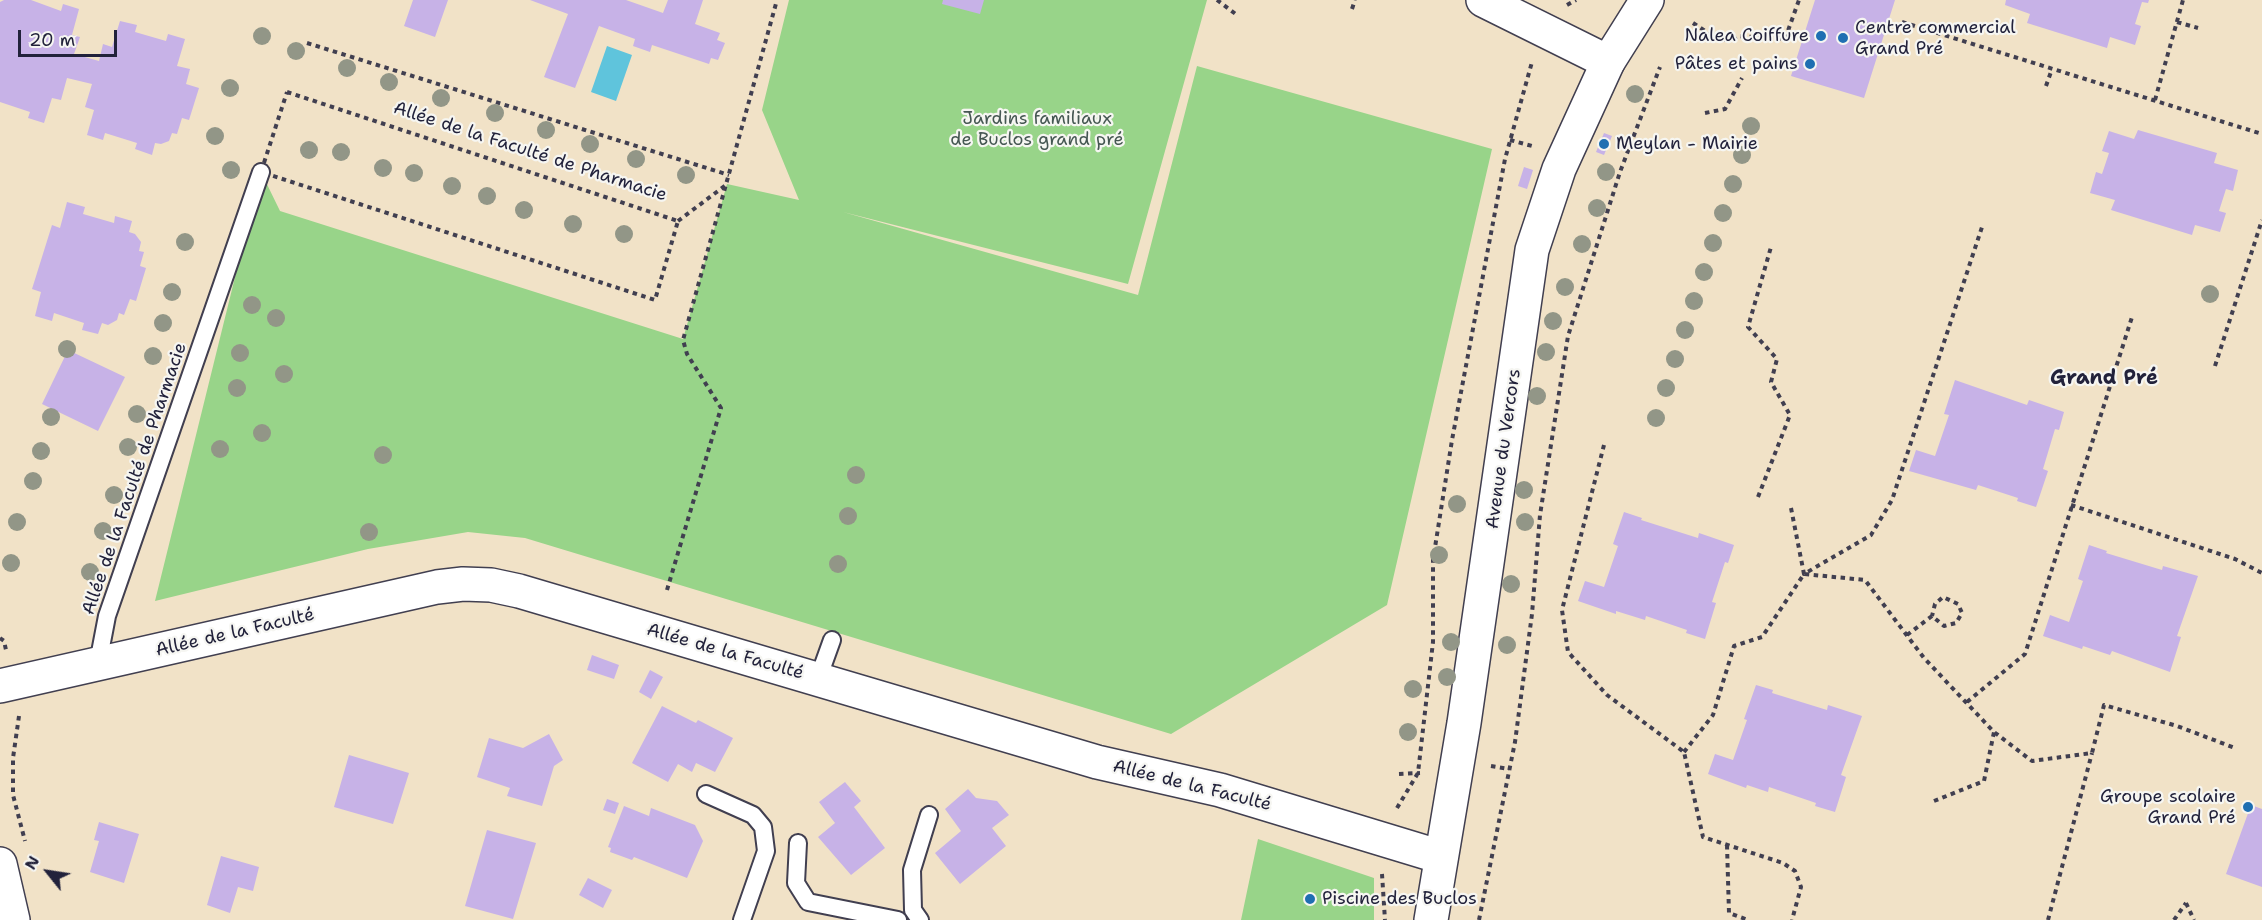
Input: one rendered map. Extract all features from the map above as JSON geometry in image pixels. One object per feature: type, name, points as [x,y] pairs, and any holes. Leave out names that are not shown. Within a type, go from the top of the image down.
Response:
[{"type":"street","points":[[1483,0],[1608,62]]},
{"type":"street","name":"Avenue du Vercors","points":[[1431,920],[1464,723],[1532,250],[1559,169],[1608,62],[1647,0]]},
{"type":"street","name":"Allée de la Faculté","points":[[7,684],[437,587],[463,584],[491,585],[519,591],[1097,762],[1220,790],[1441,857]]},
{"type":"street","points":[[13,920],[14,856]]},
{"type":"lane","name":"Allée de la Faculté de Pharmacie","points":[[98,663],[107,616],[261,172]]},
{"type":"lane","points":[[818,679],[832,640]]},
{"type":"lane","points":[[706,794],[753,815],[763,827],[766,851],[742,920]]},
{"type":"lane","points":[[920,920],[913,910],[912,870],[929,815]]},
{"type":"lane","points":[[798,843],[796,883],[808,902],[898,920]]},
{"type":"path","points":[[666,590],[721,408],[687,354],[683,340],[777,0]]},
{"type":"path","points":[[1218,0],[1237,15]]},
{"type":"path","points":[[1352,9],[1355,0]]},
{"type":"path","points":[[1396,809],[1418,773],[1433,642],[1432,560],[1454,429],[1510,140],[1529,69],[1546,31],[1558,10],[1576,0]]},
{"type":"path","points":[[1693,23],[1716,38],[1731,41],[1737,36],[1785,39],[1799,0]]},
{"type":"path","points":[[2155,100],[2183,0]]},
{"type":"path","points":[[1902,22],[2262,134]]},
{"type":"path","points":[[2177,22],[2198,28]]},
{"type":"path","points":[[307,43],[729,175]]},
{"type":"path","points":[[1480,920],[1515,742],[1532,614],[1540,515],[1568,336],[1620,172],[1659,67]]},
{"type":"path","points":[[2046,86],[2052,69]]},
{"type":"path","points":[[1705,113],[1725,110],[1742,78]]},
{"type":"path","name":"Allée de la Faculté de Pharmacie","points":[[287,92],[678,221],[655,300],[261,172],[287,92]]},
{"type":"path","points":[[1510,140],[1539,148]]},
{"type":"path","points":[[678,221],[726,184]]},
{"type":"path","points":[[2215,366],[2262,220]]},
{"type":"path","points":[[1684,752],[1713,714],[1734,646],[1762,637],[1804,574],[1871,535],[1892,500],[1982,226]]},
{"type":"path","points":[[1758,498],[1790,415],[1771,382],[1778,359],[1748,327],[1771,247]]},
{"type":"path","points":[[1967,702],[2025,654],[2132,317]]},
{"type":"path","points":[[1604,445],[1562,610],[1568,652],[1607,695],[1684,752],[1703,837],[1783,863],[1795,871],[1801,887],[1792,920]]},
{"type":"path","points":[[2071,505],[2235,559],[2262,573]]},
{"type":"path","points":[[1791,508],[1804,574]]},
{"type":"path","points":[[1804,574],[1865,580],[1924,658],[1994,732],[2032,761],[2092,753]]},
{"type":"path","points":[[1907,635],[1932,616],[1935,604],[1943,597],[1958,604],[1962,613],[1956,623],[1944,626],[1932,616]]},
{"type":"path","points":[[2,639],[7,684],[19,712],[13,759],[14,856]]},
{"type":"path","points":[[2048,920],[2104,705],[2177,726],[2235,748]]},
{"type":"path","points":[[1934,801],[1984,781],[1994,732]]},
{"type":"path","points":[[1727,845],[1729,913],[1749,920]]},
{"type":"path","points":[[2174,920],[2186,903],[2194,920]]},
{"type":"green space","name":"Jardins familiaux de Buclos grand pré","points":[[789,0],[1207,0],[1128,284],[843,212],[1138,295],[1197,66],[1492,149],[1387,605],[1171,734],[525,538],[468,532],[368,549],[155,601],[261,172],[280,211],[683,339],[727,184],[799,200],[762,110]]},
{"type":"green space","name":"Piscine des Buclos","points":[[1258,839],[1374,878],[1374,920],[1241,920]]},
{"type":"water","points":[[607,46],[632,55],[616,101],[591,92]]},
{"type":"building","points":[[31,0],[61,11],[63,4],[79,9],[72,35],[80,37],[74,54],[99,61],[103,44],[112,47],[120,21],[137,25],[135,32],[166,41],[168,34],[185,39],[177,66],[190,69],[186,84],[199,88],[189,120],[182,118],[177,134],[172,133],[169,141],[161,144],[155,143],[152,155],[135,149],[137,143],[105,133],[103,140],[87,135],[94,110],[85,107],[92,84],[67,78],[61,100],[52,98],[44,123],[28,118],[30,112],[0,102],[0,2]]},
{"type":"building","points":[[413,0],[448,0],[435,37],[404,26]]},
{"type":"building","points":[[530,0],[626,0],[663,13],[668,0],[703,0],[695,24],[720,33],[717,40],[725,43],[718,60],[711,58],[709,64],[652,45],[650,52],[633,46],[635,39],[599,26],[575,88],[544,77],[568,14]]},
{"type":"building","points":[[943,0],[984,0],[980,14],[942,4]]},
{"type":"building","name":"Centre commercial Grand Pré","points":[[1815,0],[1895,0],[1864,98],[1791,76]]},
{"type":"building","points":[[2006,0],[2149,0],[2148,3],[2142,2],[2135,24],[2141,26],[2135,45],[2110,37],[2107,48],[2027,23],[2030,14],[2005,5]]},
{"type":"building","points":[[2138,130],[2217,153],[2214,163],[2238,170],[2233,191],[2226,189],[2219,211],[2226,213],[2220,232],[2195,225],[2192,235],[2111,210],[2115,200],[2090,193],[2096,172],[2102,174],[2109,153],[2102,151],[2109,131],[2134,139]]},
{"type":"building","name":"Meylan - Mairie","points":[[1604,133],[1612,136],[1604,155],[1596,152]]},
{"type":"building","points":[[1524,167],[1533,170],[1527,189],[1518,186]]},
{"type":"building","points":[[67,202],[85,207],[83,214],[114,223],[115,216],[132,221],[129,232],[135,234],[141,242],[139,251],[144,252],[140,266],[146,268],[136,301],[130,299],[124,315],[119,313],[117,320],[108,325],[102,323],[98,334],[82,330],[84,323],[54,313],[52,321],[35,316],[41,292],[32,289],[52,225],[60,228]]},
{"type":"building","points":[[68,350],[125,377],[98,431],[42,404]]},
{"type":"building","points":[[1955,380],[2027,405],[2029,400],[2064,412],[2059,430],[2055,429],[2043,469],[2048,471],[2036,507],[2017,501],[2018,498],[1978,485],[1976,490],[1909,471],[1916,450],[1935,456],[1949,415],[1944,414]]},
{"type":"building","points":[[1624,512],[1642,518],[1641,520],[1698,538],[1699,533],[1734,545],[1728,563],[1725,562],[1712,602],[1716,603],[1705,639],[1686,633],[1687,630],[1646,616],[1645,620],[1616,611],[1616,614],[1578,601],[1585,581],[1604,587],[1618,546],[1613,544]]},
{"type":"building","points":[[2089,545],[2107,551],[2106,553],[2162,570],[2163,566],[2198,576],[2177,636],[2181,637],[2170,672],[2112,651],[2110,655],[2083,646],[2082,649],[2043,636],[2050,615],[2069,622],[2083,581],[2078,579]]},
{"type":"building","points":[[592,655],[619,665],[614,679],[587,670]]},
{"type":"building","points":[[650,670],[663,677],[651,699],[639,692]]},
{"type":"building","points":[[1756,685],[1773,690],[1772,693],[1827,710],[1828,705],[1862,716],[1841,775],[1846,777],[1835,812],[1769,787],[1768,792],[1747,785],[1746,788],[1708,774],[1715,754],[1733,760]]},
{"type":"building","points":[[662,706],[696,723],[698,720],[733,738],[715,772],[696,763],[692,772],[678,764],[668,782],[632,763]]},
{"type":"building","points":[[549,734],[563,760],[554,766],[542,806],[507,796],[510,788],[477,777],[489,738],[523,748]]},
{"type":"building","points":[[349,755],[409,773],[393,824],[334,807]]},
{"type":"building","points":[[845,782],[861,801],[854,807],[885,848],[851,875],[818,837],[835,823],[819,802]]},
{"type":"building","points":[[968,789],[976,798],[997,801],[1009,815],[992,828],[1006,846],[960,884],[935,853],[961,831],[945,809]]},
{"type":"building","points":[[607,799],[619,803],[615,814],[603,810]]},
{"type":"building","points":[[2251,805],[2262,809],[2262,887],[2226,874]]},
{"type":"building","points":[[624,806],[649,816],[651,808],[695,825],[703,841],[687,878],[634,857],[632,860],[610,852],[611,848],[608,847]]},
{"type":"building","points":[[99,822],[139,834],[124,883],[90,872],[99,841],[94,840]]},
{"type":"building","points":[[487,830],[536,843],[513,919],[465,906]]},
{"type":"building","points":[[221,856],[259,867],[253,891],[238,887],[230,913],[207,905]]},
{"type":"building","points":[[588,878],[612,890],[603,908],[579,895]]},
{"type":"place","name":"Nalea Coiffure","points":[[1821,36]]},
{"type":"place","name":"Centre commercial Grand Pré","points":[[1843,38]]},
{"type":"place","name":"Pâtes et pains","points":[[1810,64]]},
{"type":"place","name":"Meylan - Mairie","points":[[1604,144]]},
{"type":"place","name":"Groupe scolaire Grand Pré","points":[[2248,807]]},
{"type":"place","name":"Piscine des Buclos","points":[[1310,899]]},
{"type":"district","name":"Grand Pré","points":[[2104,379]]}]
